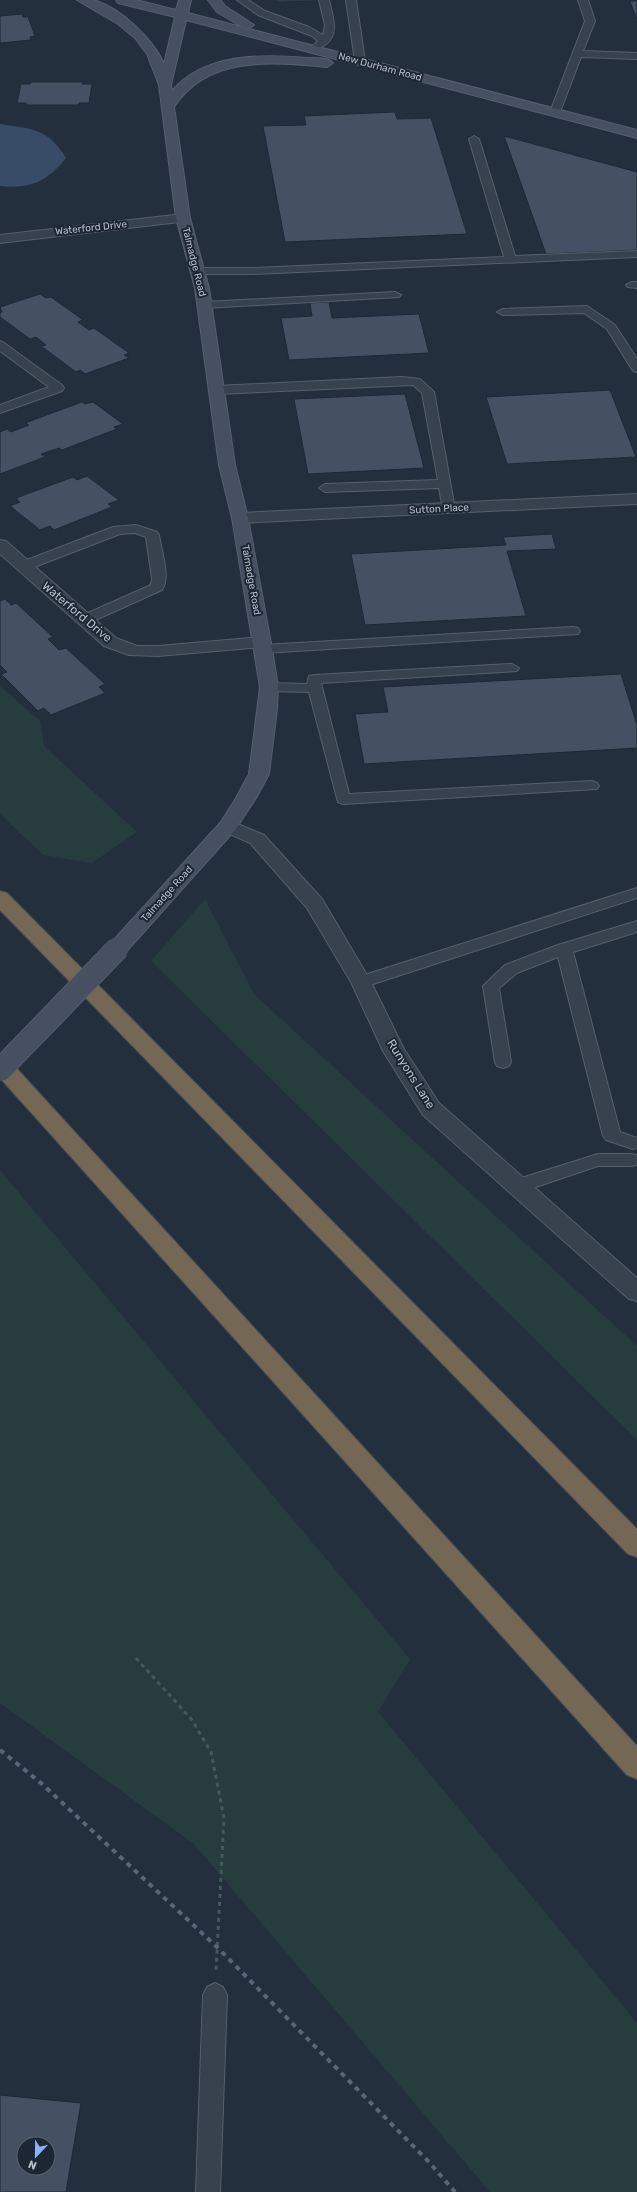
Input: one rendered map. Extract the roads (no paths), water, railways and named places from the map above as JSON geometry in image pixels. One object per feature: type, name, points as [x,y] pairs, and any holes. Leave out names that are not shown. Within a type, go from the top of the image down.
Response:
[{"type":"highway","points":[[0,898],[637,1546]]},
{"type":"highway","points":[[0,1064],[637,1766]]},
{"type":"street","points":[[82,0],[122,22],[142,38],[152,53],[165,86]]},
{"type":"street","name":"New Durham Road","points":[[122,0],[637,134]]},
{"type":"street","name":"Talmadge Road","points":[[0,1070],[118,948],[228,826],[259,774],[268,709],[269,687],[240,518],[227,465],[204,305],[183,218],[165,86],[185,0]]},
{"type":"street","points":[[214,0],[221,9],[272,38]]},
{"type":"street","points":[[168,107],[180,90],[195,78],[228,65],[272,59],[379,66]]},
{"type":"street","name":"Waterford Drive","points":[[0,239],[183,218]]},
{"type":"street","name":"Sutton Place","points":[[240,518],[637,499]]},
{"type":"street","name":"Waterford Drive","points":[[0,545],[86,619],[110,642],[134,651],[263,645]]},
{"type":"street","name":"Runyons Lane","points":[[228,826],[257,839],[315,904],[362,982],[394,1051],[431,1109],[637,1292]]},
{"type":"lane","points":[[242,0],[252,8],[265,15],[315,31],[325,41]]},
{"type":"lane","points":[[312,49],[325,41],[330,30],[324,0]]},
{"type":"lane","points":[[351,0],[360,61]]},
{"type":"lane","points":[[554,112],[590,21],[583,0]]},
{"type":"lane","points":[[577,54],[637,56]]},
{"type":"lane","points":[[474,139],[511,260]]},
{"type":"lane","points":[[197,271],[637,254]]},
{"type":"lane","points":[[204,305],[395,295]]},
{"type":"lane","points":[[503,312],[587,309],[611,327],[637,368]]},
{"type":"lane","points":[[0,345],[58,388],[0,409]]},
{"type":"lane","points":[[217,390],[402,381],[416,382],[428,392],[449,509]]},
{"type":"lane","points":[[325,488],[445,484]]},
{"type":"lane","points":[[24,566],[118,530],[136,529],[152,536],[159,579],[158,587],[86,619]]},
{"type":"lane","points":[[263,645],[573,631]]},
{"type":"lane","points":[[512,668],[314,679],[343,799],[592,786]]},
{"type":"lane","points":[[269,687],[315,688]]},
{"type":"lane","points":[[362,982],[637,893]]},
{"type":"lane","points":[[503,1062],[491,986],[511,970],[564,949],[637,926]]},
{"type":"lane","points":[[564,949],[612,1136],[634,1153]]},
{"type":"lane","points":[[518,1186],[598,1160],[634,1153]]},
{"type":"lane","points":[[208,2192],[215,1995]]},
{"type":"water","points":[[0,124],[30,129],[46,135],[53,141],[66,158],[52,173],[37,182],[29,185],[11,187],[0,186]]},
{"type":"railway","points":[[0,1750],[41,1783],[218,1948],[428,2161],[455,2192]]}]
